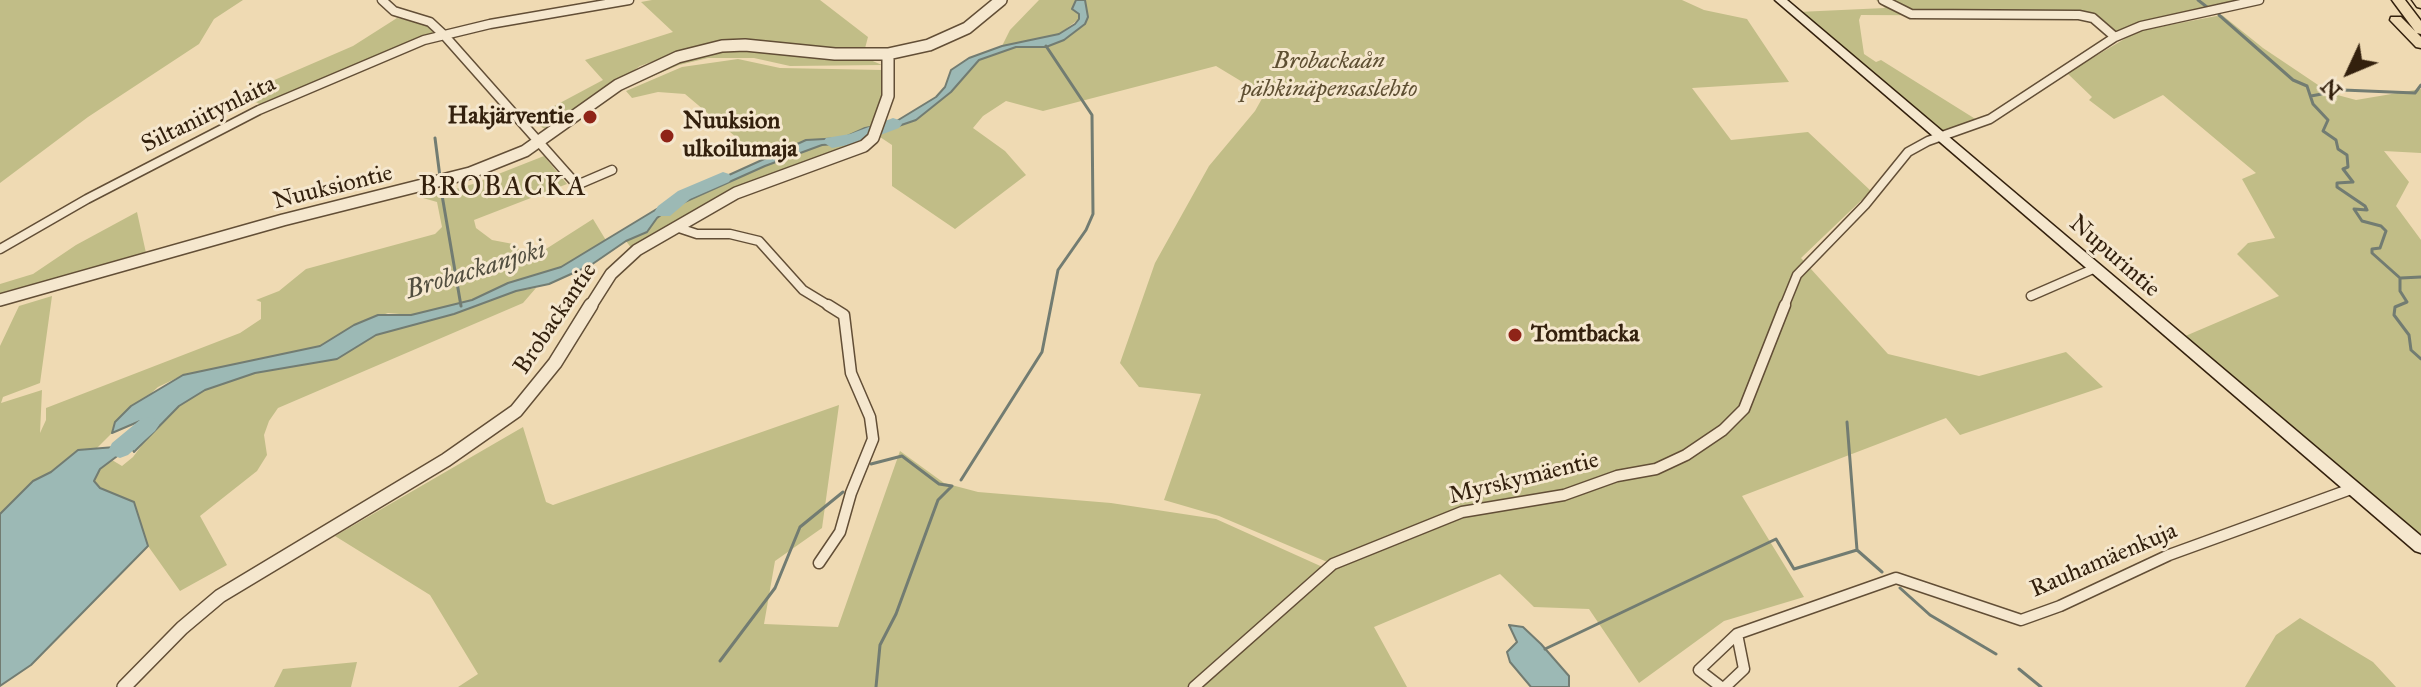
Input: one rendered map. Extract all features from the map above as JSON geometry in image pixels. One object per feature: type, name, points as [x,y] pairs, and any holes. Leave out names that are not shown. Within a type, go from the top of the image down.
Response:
[{"type":"highway","points":[[2398,0],[2421,30]]},
{"type":"highway","points":[[2396,20],[2421,44]]},
{"type":"main road","name":"Nupurintie","points":[[1780,0],[2421,546]]},
{"type":"street","points":[[382,0],[394,11],[430,22],[444,35],[577,185],[612,170]]},
{"type":"street","name":"Siltaniitynlaita","points":[[0,249],[87,199],[259,110],[424,40],[629,0]]},
{"type":"street","points":[[888,54],[929,45],[955,34],[981,19],[1001,0]]},
{"type":"street","points":[[1883,0],[1911,14],[2079,15],[2093,18],[2115,37]]},
{"type":"street","name":"Myrskymäentie","points":[[1194,687],[1333,564],[1462,512],[1564,495],[1617,476],[1656,469],[1686,455],[1723,430],[1744,409],[1752,396],[1793,284],[1803,266],[1865,205],[1908,152],[1990,119],[2115,37],[2141,26],[2259,0]]},
{"type":"street","name":"Nuuksiontie","points":[[0,300],[283,220],[443,182],[489,167],[541,141],[631,77],[693,52],[722,46],[757,45],[835,54],[888,54]]},
{"type":"street","name":"Brobackantie","points":[[124,687],[182,628],[220,596],[481,438],[516,411],[555,363],[611,274],[637,250],[760,182],[858,149],[870,141],[888,96],[888,54]]},
{"type":"street","points":[[676,227],[697,234],[730,234],[759,241],[803,290],[844,315],[851,373],[870,417],[873,439],[851,493],[840,532],[819,563]]},
{"type":"street","points":[[2031,296],[2093,269]]},
{"type":"street","name":"Rauhamäenkuja","points":[[1737,634],[1744,669],[1723,687],[1699,670],[1737,634],[1896,578],[2021,620],[2060,606],[2169,555],[2351,489]]},
{"type":"green space","points":[[0,0],[243,0],[214,19],[199,44],[88,117],[0,183]]},
{"type":"green space","points":[[820,0],[868,37],[864,52],[722,42],[694,47],[640,66],[549,131],[528,120],[603,80],[585,60],[673,32],[641,2]]},
{"type":"green space","points":[[1039,0],[1076,0],[1072,9],[1079,14],[1079,19],[1059,34],[1002,46],[1010,30]]},
{"type":"green space","name":"Brobackaån pähkinäpensaslehto","points":[[1085,0],[1682,0],[1704,10],[1747,19],[1789,82],[1692,88],[1731,140],[1808,132],[1871,191],[1801,258],[1888,354],[1979,376],[2066,352],[2103,387],[1960,435],[1946,418],[1742,496],[1804,597],[1724,621],[1639,683],[1589,609],[1534,607],[1500,574],[1374,627],[1407,687],[458,687],[478,674],[430,595],[335,536],[523,427],[546,502],[553,505],[839,405],[822,528],[775,561],[764,624],[838,627],[900,451],[944,483],[978,492],[1111,503],[1216,519],[1327,569],[1332,564],[1219,516],[1164,500],[1201,394],[1139,387],[1120,363],[1155,263],[1209,166],[1255,111],[1264,95],[1216,66],[1043,111],[1006,101],[983,116],[973,128],[1005,151],[1026,175],[955,229],[892,186],[892,145],[880,137],[884,131],[916,120],[951,92],[979,60],[1016,47],[1046,47],[1064,40],[1085,24],[1088,17]]},
{"type":"green space","points":[[1876,0],[2246,0],[2131,26],[2111,36],[2100,25],[2078,16],[1861,15],[1864,54],[1876,62],[1881,60],[1977,120],[1946,133],[1935,129],[1798,12],[1885,8]]},
{"type":"green space","points":[[2222,15],[2263,48],[2330,93],[2356,100],[2421,89],[2421,153],[2384,151],[2409,182],[2396,206],[2421,240],[2421,536],[2183,337],[2279,296],[2237,254],[2248,243],[2275,238],[2242,179],[2256,173],[2163,95],[2114,119],[2089,100],[2092,97],[2067,73],[2138,31]]},
{"type":"green space","points":[[397,18],[426,24],[438,34],[261,105],[242,94],[353,46]]},
{"type":"green space","points":[[723,49],[759,49],[868,59],[882,65],[790,66],[754,58],[708,58],[679,65],[611,94],[673,61]]},
{"type":"green space","points":[[738,59],[780,68],[883,70],[885,84],[872,127],[843,138],[806,140],[762,159],[685,94],[658,92],[632,98],[626,91],[682,67]]},
{"type":"green space","points":[[850,143],[843,150],[804,163],[632,249],[626,241],[647,232],[657,218],[669,209],[765,166],[822,145]]},
{"type":"green space","points":[[544,156],[567,184],[474,220],[476,228],[492,240],[513,244],[520,250],[524,263],[593,219],[607,242],[561,267],[508,283],[472,300],[411,315],[388,313],[354,325],[320,346],[183,375],[158,387],[112,429],[112,433],[96,449],[78,450],[51,472],[33,481],[0,514],[0,346],[19,306],[52,296],[40,383],[3,397],[1,403],[42,390],[40,433],[46,420],[46,408],[240,333],[261,319],[261,302],[256,300],[279,291],[306,269],[435,234],[442,227],[437,202],[423,198],[473,184]]},
{"type":"green space","points":[[137,212],[146,253],[0,295],[0,284],[33,274],[76,245]]},
{"type":"green space","points":[[536,288],[523,303],[278,408],[264,435],[267,455],[257,471],[200,516],[227,565],[180,591],[148,546],[134,502],[100,488],[94,480],[100,469],[112,460],[122,466],[179,406],[205,390],[255,373],[337,359],[375,335],[454,314],[516,291]]},
{"type":"green space","points":[[2300,618],[2373,662],[2396,687],[2245,687],[2276,635]]},
{"type":"green space","points":[[357,662],[351,687],[274,687],[283,669]]},
{"type":"water","points":[[1076,0],[1085,0],[1088,17],[1085,24],[1064,40],[1046,47],[1016,47],[979,60],[951,92],[916,120],[884,131],[863,132],[850,143],[822,145],[765,166],[669,209],[657,218],[647,232],[626,241],[591,265],[549,284],[516,291],[454,314],[376,335],[337,359],[255,373],[205,390],[179,406],[134,452],[127,442],[140,421],[112,433],[115,422],[131,406],[183,375],[320,346],[354,325],[378,315],[411,315],[472,300],[508,283],[561,267],[665,204],[806,140],[843,138],[865,128],[895,122],[936,97],[945,87],[951,70],[969,58],[1002,46],[1059,34],[1075,24],[1079,19],[1079,14],[1072,9]]},
{"type":"water","points":[[115,447],[124,451],[100,469],[94,481],[100,488],[134,502],[148,546],[31,665],[0,686],[0,514],[33,481],[51,472],[78,450]]},
{"type":"water","points":[[1509,625],[1523,627],[1541,644],[1569,676],[1569,687],[1531,687],[1510,662],[1507,652],[1517,642]]},
{"type":"waterway","points":[[2198,0],[2207,7]]},
{"type":"waterway","points":[[2219,15],[2293,80],[2307,86],[2313,104],[2328,120],[2323,131],[2336,140],[2338,149],[2347,155],[2348,167],[2343,169],[2353,182],[2337,183],[2337,187],[2365,206],[2367,210],[2354,209],[2362,221],[2381,226],[2386,231],[2380,248],[2372,249],[2372,253],[2400,278],[2400,291],[2407,302],[2395,307],[2394,315],[2409,335],[2411,350],[2421,359]]},
{"type":"waterway","points":[[961,480],[1042,352],[1058,270],[1086,230],[1093,214],[1092,115],[1046,46]]},
{"type":"waterway","points":[[2311,96],[2343,90],[2415,93],[2421,85]]},
{"type":"waterway","name":"Brobackanjoki","points":[[832,142],[853,139],[893,124]]},
{"type":"waterway","points":[[435,138],[440,177]]},
{"type":"waterway","name":"Brobackanjoki","points":[[664,211],[684,195],[723,178]]},
{"type":"waterway","points":[[442,195],[461,306]]},
{"type":"waterway","points":[[2401,278],[2421,277]]},
{"type":"waterway","points":[[1847,422],[1857,550]]},
{"type":"waterway","name":"Brobackanjoki","points":[[120,449],[148,425]]},
{"type":"waterway","points":[[871,464],[902,456],[939,484],[952,486],[938,500],[896,614],[880,645],[876,687]]},
{"type":"waterway","points":[[720,661],[775,588],[800,527],[843,492]]},
{"type":"waterway","points":[[1545,649],[1776,539],[1794,569],[1857,550]]},
{"type":"waterway","points":[[1857,550],[1882,572]]},
{"type":"waterway","points":[[1900,588],[1930,615],[1996,654]]},
{"type":"waterway","points":[[2019,669],[2041,687]]},
{"type":"place","name":"Hakjärventie","points":[[590,117]]},
{"type":"place","name":"Nuuksion ulkoilumaja","points":[[667,136]]},
{"type":"place","name":"Tomtbacka","points":[[1515,335]]},
{"type":"district","name":"BROBACKA","points":[[503,188]]}]
